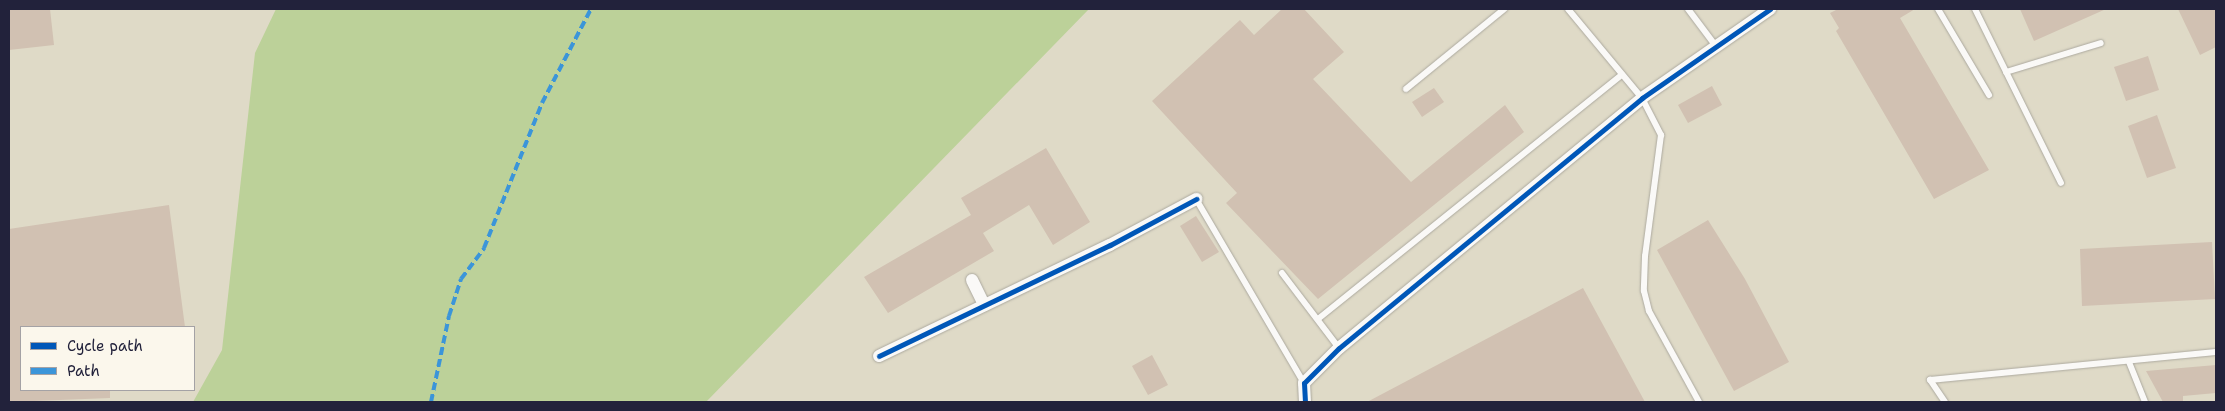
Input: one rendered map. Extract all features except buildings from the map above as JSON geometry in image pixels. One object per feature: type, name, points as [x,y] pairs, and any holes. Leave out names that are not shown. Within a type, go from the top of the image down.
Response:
[{"type":"street","points":[[1305,402],[1304,382],[1339,348],[1642,98],[1770,9]]},
{"type":"street","points":[[879,356],[1196,199]]},
{"type":"street","points":[[972,280],[984,305]]},
{"type":"lane","points":[[1406,89],[1504,9]]},
{"type":"lane","points":[[1568,9],[1642,98],[1661,135],[1645,256],[1644,290],[1649,311],[1699,402]]},
{"type":"lane","points":[[1688,9],[1716,45]]},
{"type":"lane","points":[[1938,9],[1989,95]]},
{"type":"lane","points":[[1975,9],[2060,184]]},
{"type":"lane","points":[[2006,72],[2102,43]]},
{"type":"lane","points":[[1318,319],[1622,75]]},
{"type":"lane","points":[[1196,199],[1304,382]]},
{"type":"lane","points":[[1282,273],[1339,348]]},
{"type":"lane","points":[[1945,402],[1930,380],[2216,352]]},
{"type":"lane","points":[[2129,362],[2145,402]]},
{"type":"green space","points":[[276,9],[1089,9],[706,402],[193,402],[222,350],[255,53]]},
{"type":"marked path","points":[[431,402],[449,316],[461,279],[484,248],[542,103],[591,9]]},
{"type":"cycle path","points":[[1305,402],[1304,383],[1339,348],[1642,98],[1770,9]]},
{"type":"cycle path","points":[[879,356],[1110,245],[1196,199]]}]
